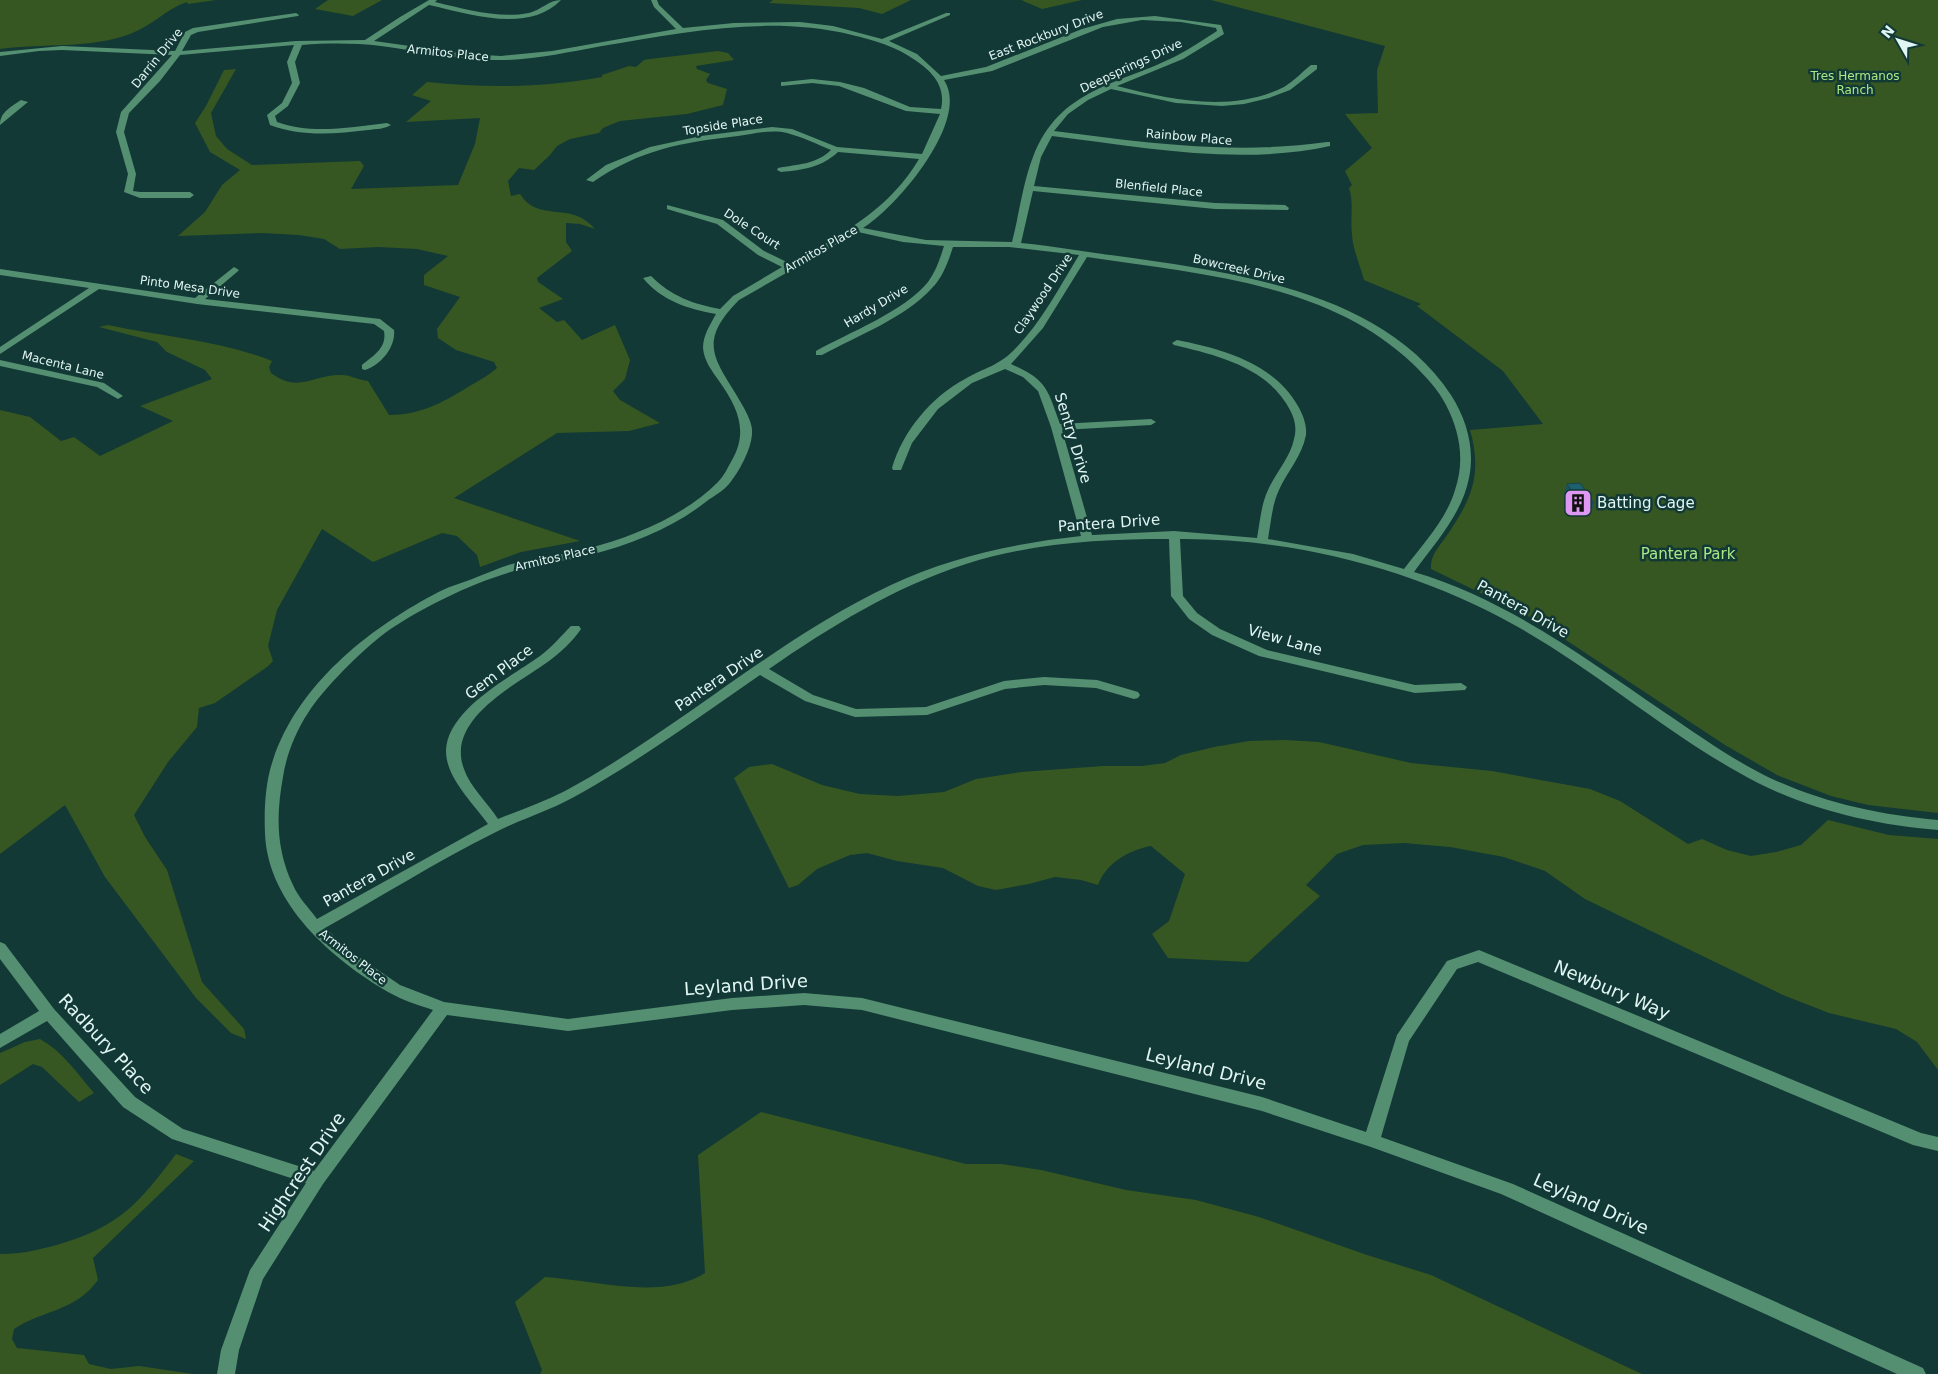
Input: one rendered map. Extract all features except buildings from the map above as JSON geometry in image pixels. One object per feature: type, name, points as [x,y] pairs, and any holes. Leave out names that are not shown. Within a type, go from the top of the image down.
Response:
[{"type":"street","points":[[367,42],[431,2],[507,17],[535,13],[551,8],[558,0]]},
{"type":"street","points":[[654,0],[656,6],[681,30]]},
{"type":"street","points":[[883,41],[948,14]]},
{"type":"street","name":"Darrin Drive","points":[[190,195],[140,196],[128,192],[132,174],[120,132],[125,112],[178,54],[188,34],[196,30],[296,15]]},
{"type":"street","name":"East Rockbury Drive","points":[[940,78],[990,69],[1090,28],[1118,20],[1150,18],[1193,21],[1219,26]]},
{"type":"street","name":"Armitos Place","points":[[0,54],[44,48],[178,54],[299,43],[367,42],[456,56],[500,58],[546,54],[681,30],[734,24],[772,24],[848,31],[883,41],[918,57],[940,78],[948,94],[945,112],[924,157],[898,195],[856,229],[750,288],[722,312],[711,331],[708,348],[713,366],[726,384],[745,418],[747,434],[741,454],[724,483],[693,507],[649,532],[588,552],[514,567],[439,596],[380,631],[337,670],[302,711],[279,760],[271,806],[273,850],[287,889],[315,927],[351,959],[395,989],[443,1008]]},
{"type":"street","name":"Deepsprings Drive","points":[[1016,245],[1037,157],[1049,133],[1065,112],[1085,98],[1110,86],[1180,57],[1221,32],[1219,26]]},
{"type":"street","points":[[299,43],[291,62],[296,83],[285,104],[271,116],[273,123],[284,129],[306,131],[387,125]]},
{"type":"street","points":[[1110,86],[1170,101],[1235,102],[1281,90],[1314,67]]},
{"type":"street","points":[[784,84],[812,81],[840,84],[861,90],[909,109],[945,112]]},
{"type":"street","points":[[0,123],[10,111],[24,102]]},
{"type":"street","name":"Topside Place","points":[[590,180],[604,169],[629,156],[665,146],[772,129],[789,132],[836,149],[924,157]]},
{"type":"street","name":"Rainbow Place","points":[[1049,133],[1206,152],[1238,153],[1294,150],[1327,144]]},
{"type":"street","points":[[781,170],[802,168],[824,161],[836,149]]},
{"type":"street","name":"Blenfield Place","points":[[1030,188],[1206,206],[1286,208]]},
{"type":"street","name":"Dole Court","points":[[670,207],[720,222],[740,235],[761,253],[790,267]]},
{"type":"street","name":"Bowcreek Drive","points":[[856,229],[899,240],[949,244],[1016,245],[1227,276],[1292,294],[1335,310],[1367,326],[1397,345],[1423,366],[1453,406],[1462,429],[1466,453],[1464,479],[1453,506],[1406,574]]},
{"type":"street","name":"Hardy Drive","points":[[819,353],[902,307],[928,288],[940,271],[949,244]]},
{"type":"street","name":"Claywood Drive","points":[[897,468],[899,456],[922,421],[939,402],[968,381],[1005,365],[1029,340],[1084,254]]},
{"type":"street","points":[[197,301],[234,270]]},
{"type":"street","name":"Pinto Mesa Drive","points":[[0,272],[197,301],[377,321],[389,330],[392,339],[389,347],[365,367]]},
{"type":"street","points":[[648,278],[670,298],[688,306],[722,312]]},
{"type":"street","points":[[0,351],[98,286]]},
{"type":"street","points":[[1176,343],[1209,349],[1262,373],[1281,390],[1296,409],[1301,431],[1297,450],[1271,496],[1262,540]]},
{"type":"street","name":"Macenta Lane","points":[[0,363],[100,384],[118,396]]},
{"type":"street","name":"Sentry Drive","points":[[1005,365],[1027,375],[1043,390],[1056,427],[1087,539]]},
{"type":"street","points":[[1056,427],[1151,422]]},
{"type":"street","name":"Pantera Drive","points":[[315,927],[496,826],[556,801],[619,765],[856,607],[902,584],[951,565],[1003,551],[1129,534],[1174,534],[1262,540],[1341,555],[1406,574],[1457,592],[1516,621],[1728,759],[1768,781],[1806,798],[1855,814],[1903,822],[1938,825]]},
{"type":"street","name":"View Lane","points":[[1174,534],[1177,596],[1193,616],[1216,632],[1263,654],[1415,689],[1461,687]]},
{"type":"street","name":"Gem Place","points":[[496,826],[456,768],[453,740],[466,718],[497,691],[547,656],[575,629]]},
{"type":"street","points":[[761,670],[810,698],[854,713],[927,711],[1004,686],[1044,681],[1097,684],[1134,695]]},
{"type":"street","name":"Radbury Place","points":[[0,948],[48,1013],[129,1102],[178,1134],[317,1179]]},
{"type":"street","name":"Newbury Way","points":[[1372,1141],[1402,1039],[1452,965],[1479,956],[1919,1140],[1938,1144]]},
{"type":"street","name":"Leyland Drive","points":[[443,1008],[568,1025],[732,1004],[804,999],[862,1004],[1262,1104],[1372,1141],[1507,1189],[1917,1374]]},
{"type":"street","name":"Highcrest Drive","points":[[226,1374],[230,1350],[256,1276],[317,1179],[443,1008]]},
{"type":"street","points":[[0,1042],[48,1013]]},
{"type":"green space","points":[[0,0],[216,0],[188,4],[187,2],[179,5],[138,31],[115,39],[83,44],[0,49]]},
{"type":"green space","points":[[328,0],[382,0],[353,16],[315,9]]},
{"type":"green space","points":[[773,0],[911,0],[882,14],[859,8],[769,3]]},
{"type":"green space","points":[[1021,0],[1082,0],[1042,9]]},
{"type":"green space","points":[[1211,0],[1938,0],[1938,813],[1868,805],[1831,796],[1777,775],[1725,745],[1534,619],[1431,569],[1435,552],[1462,512],[1472,487],[1475,461],[1470,430],[1543,424],[1503,371],[1417,306],[1421,304],[1364,280],[1353,241],[1349,188],[1352,185],[1345,171],[1372,148],[1345,114],[1378,113],[1377,70],[1385,46]]},
{"type":"green space","points":[[718,51],[728,53],[734,60],[696,66],[697,69],[710,74],[706,80],[708,83],[727,89],[723,105],[687,114],[620,121],[603,128],[599,133],[570,139],[557,146],[534,170],[519,168],[508,181],[511,196],[520,194],[528,203],[536,208],[576,216],[586,220],[595,229],[580,224],[566,223],[566,242],[572,251],[537,278],[538,282],[563,299],[539,308],[557,322],[564,320],[582,340],[615,325],[630,360],[625,379],[613,391],[620,400],[660,423],[629,431],[557,433],[454,498],[580,541],[521,552],[480,567],[477,555],[457,536],[442,533],[373,562],[322,529],[277,610],[268,646],[273,661],[215,703],[199,708],[197,727],[168,762],[134,815],[145,837],[167,870],[202,982],[244,1029],[246,1039],[231,1033],[196,998],[105,877],[65,805],[0,854],[0,410],[30,417],[61,441],[74,437],[100,456],[173,421],[140,406],[212,379],[205,370],[167,352],[157,342],[99,327],[108,325],[232,348],[252,354],[272,361],[269,367],[271,373],[290,382],[306,382],[332,375],[348,376],[368,381],[389,415],[411,413],[440,403],[487,376],[497,368],[494,362],[456,350],[438,338],[437,329],[460,297],[424,285],[424,275],[448,256],[417,249],[378,247],[340,249],[324,239],[299,235],[262,233],[178,236],[205,212],[222,185],[240,170],[210,152],[195,123],[224,70],[236,69],[211,113],[216,136],[227,149],[252,165],[360,161],[364,166],[351,189],[458,185],[475,144],[480,118],[406,122],[431,101],[412,95],[427,82],[515,86],[580,81],[602,77],[602,75],[629,66],[636,67],[644,60]]},
{"type":"green space","points":[[1285,740],[1319,742],[1411,763],[1492,771],[1590,789],[1620,801],[1688,844],[1702,839],[1727,850],[1751,856],[1801,845],[1828,820],[1889,835],[1938,839],[1938,1070],[1917,1042],[1896,1029],[1829,1013],[1783,995],[1585,899],[1545,871],[1504,857],[1450,847],[1404,843],[1363,845],[1337,854],[1306,885],[1320,896],[1248,962],[1168,958],[1152,934],[1169,921],[1185,874],[1151,846],[1127,854],[1112,864],[1098,885],[1081,880],[1055,877],[996,890],[978,886],[943,868],[897,861],[867,853],[850,855],[817,869],[798,885],[789,888],[734,778],[749,767],[772,764],[822,785],[860,794],[898,796],[944,792],[976,779],[1021,772],[1103,766],[1142,766],[1165,763],[1181,755],[1214,747],[1249,741]]},
{"type":"green space","points":[[40,1039],[63,1057],[94,1093],[79,1102],[42,1067],[33,1064],[0,1085],[0,1053],[25,1042]]},
{"type":"green space","points":[[761,1112],[966,1164],[1001,1164],[1041,1170],[1126,1190],[1196,1200],[1259,1217],[1431,1275],[1642,1374],[540,1374],[542,1370],[515,1302],[545,1277],[627,1287],[648,1287],[669,1286],[688,1281],[705,1273],[698,1155]]},
{"type":"green space","points":[[176,1154],[194,1161],[93,1258],[98,1280],[89,1291],[69,1305],[14,1329],[12,1339],[17,1348],[84,1355],[89,1364],[111,1369],[139,1366],[193,1374],[0,1374],[0,1254],[23,1252],[60,1244],[81,1237],[113,1221],[139,1199]]},
{"type":"place","name":"Batting Cage","points":[[1578,503]]},
{"type":"park label","name":"Tres Hermanos Ranch","points":[[1855,83]]},
{"type":"park label","name":"Pantera Park","points":[[1688,554]]}]
